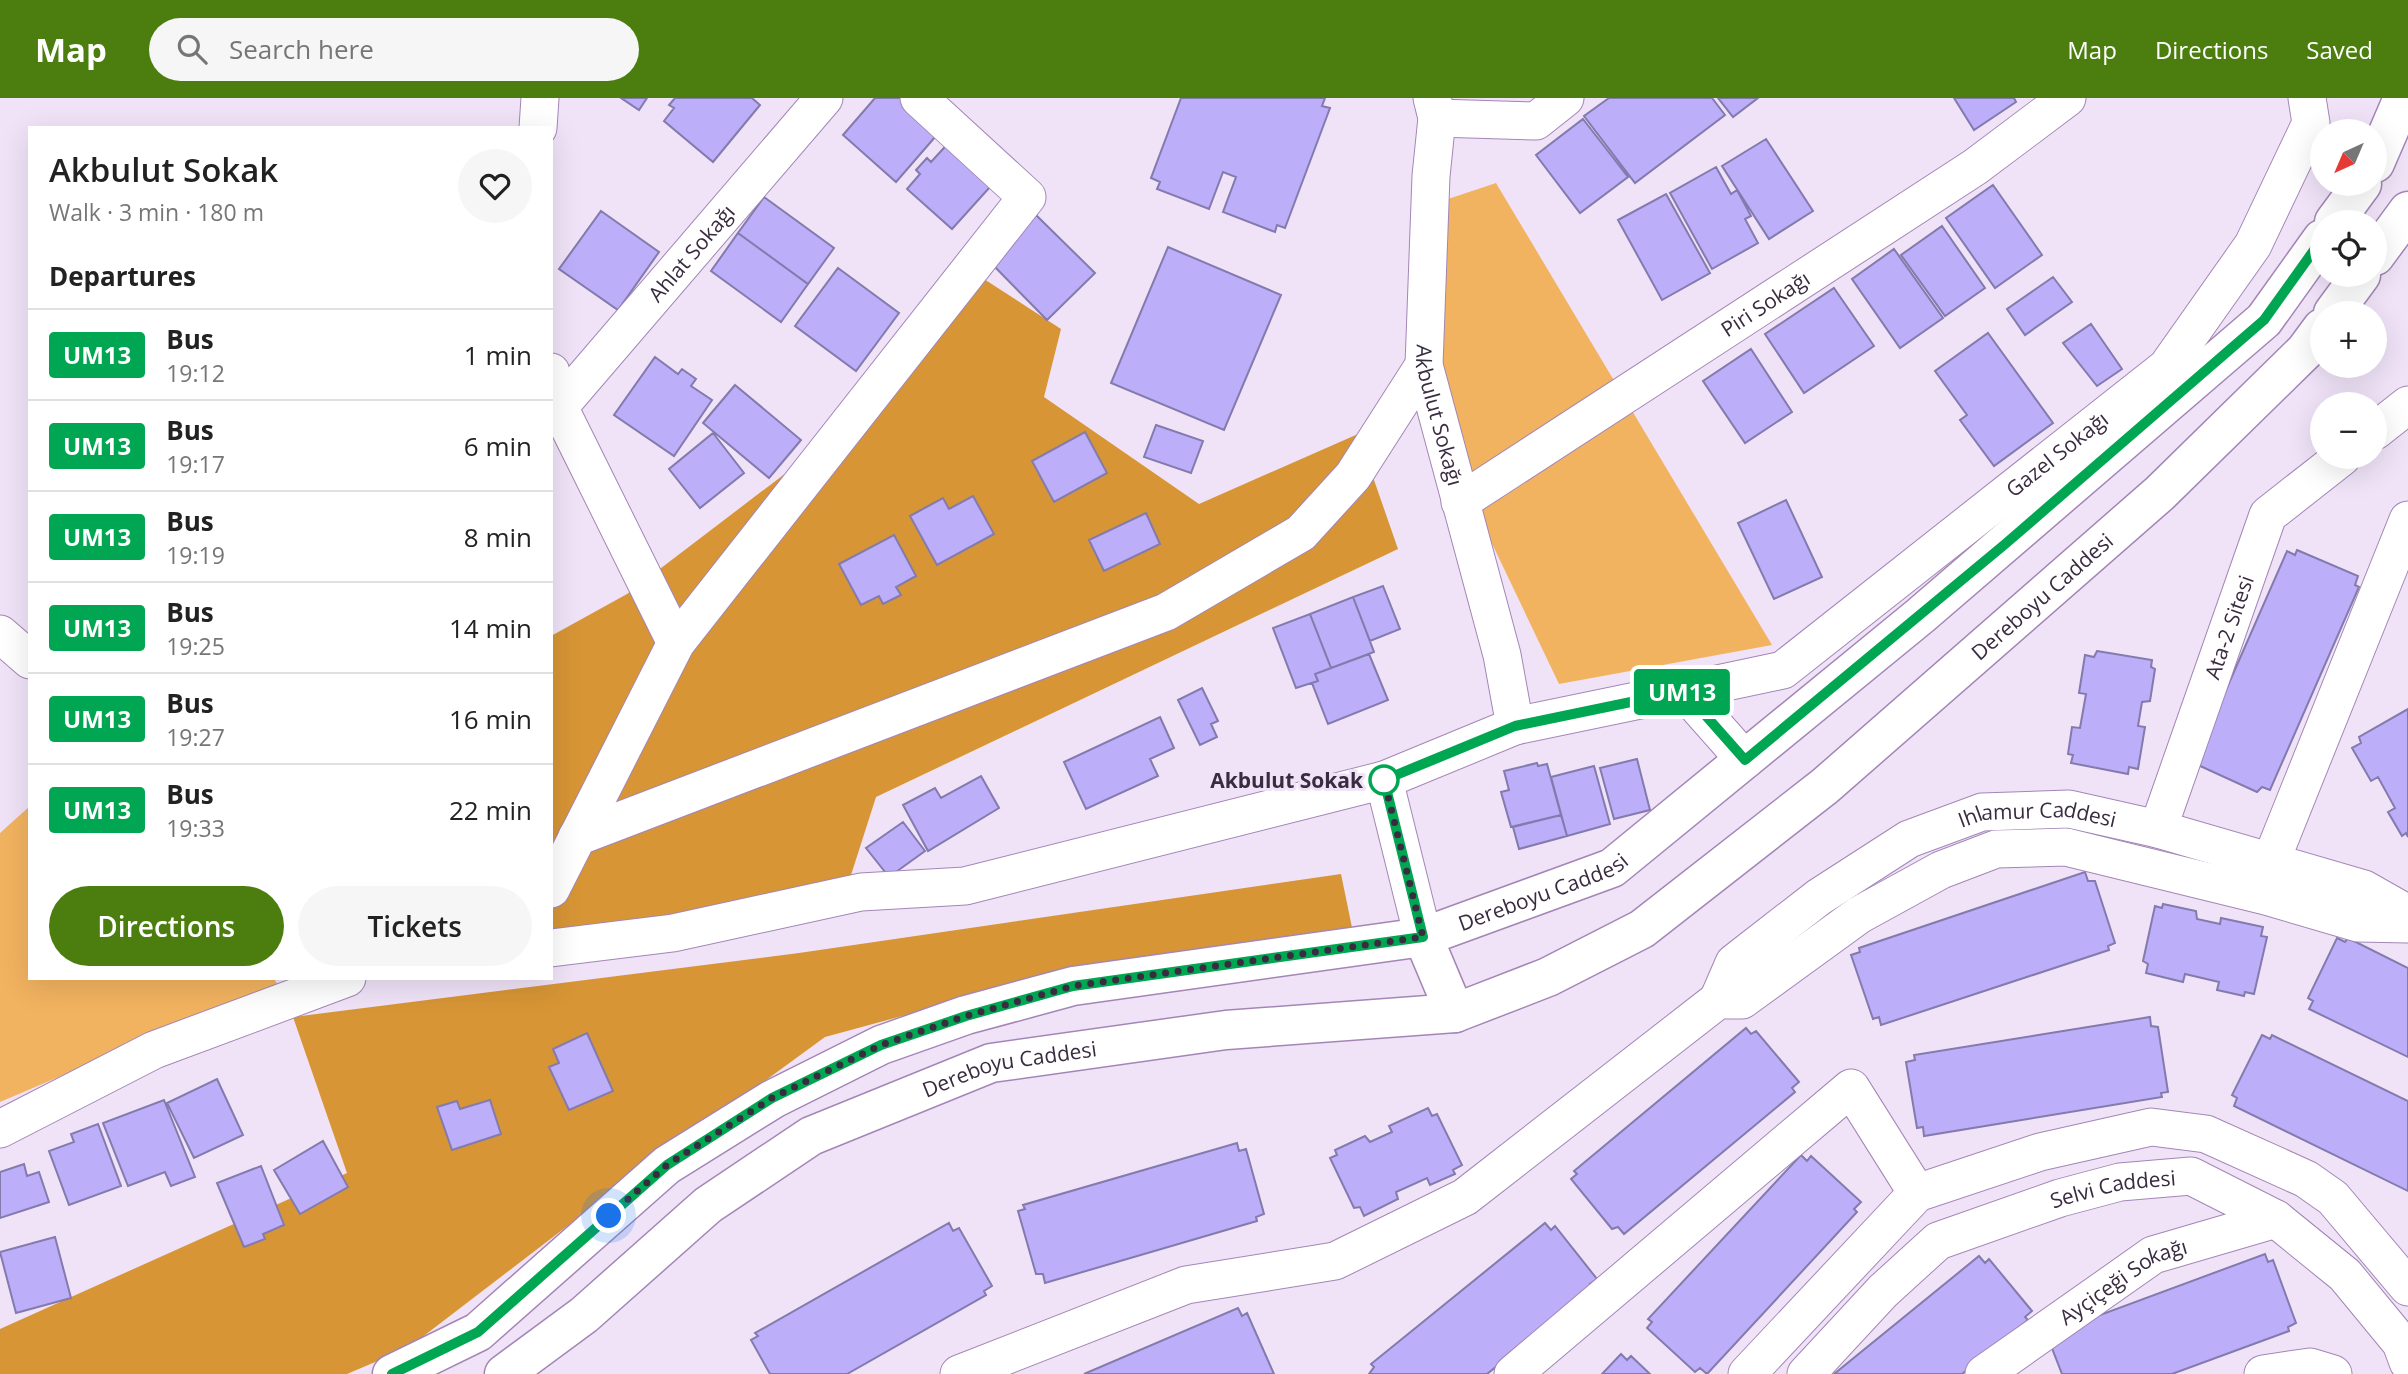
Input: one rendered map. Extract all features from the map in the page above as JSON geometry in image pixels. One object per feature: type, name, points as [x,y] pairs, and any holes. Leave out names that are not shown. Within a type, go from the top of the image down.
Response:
[{"type":"main road","points":[[2387,135],[2403,98]]},
{"type":"main road","points":[[2387,240],[2408,211]]},
{"type":"main road","name":"Dereboyu Caddesi","points":[[392,1374],[478,1332],[667,1165],[772,1098],[881,1045],[966,1016],[1073,986],[1423,937],[1612,867],[1931,607],[2264,320],[2310,256]]},
{"type":"main road","name":"Dereboyu Caddesi","points":[[504,1374],[584,1315],[708,1205],[811,1136],[991,1063],[1199,1033],[1455,1013],[1548,977],[1642,929],[1825,786],[2160,493],[2310,344]]},
{"type":"main road","points":[[1423,937],[1455,1013]]},
{"type":"street","points":[[538,126],[540,98]]},
{"type":"street","name":"Ahlat Sokağı","points":[[559,407],[824,98]]},
{"type":"street","points":[[553,885],[676,643],[1027,197],[919,98]]},
{"type":"street","points":[[1434,108],[1536,121],[1565,98]]},
{"type":"street","name":"Piri Sokağı","points":[[1460,502],[1975,167],[2067,98]]},
{"type":"street","name":"Gazel Sokağı","points":[[553,948],[673,933],[861,892],[965,886],[1384,780],[1515,726],[1783,670],[2167,367],[2253,245],[2311,123],[2307,98]]},
{"type":"street","name":"Akbulut Sokağı","points":[[1434,108],[1424,365],[1502,655],[1515,726]]},
{"type":"street","points":[[577,837],[1166,612],[1301,533],[1353,476],[1424,365]]},
{"type":"street","points":[[553,381],[559,407],[676,643]]},
{"type":"street","points":[[2387,422],[2408,405]]},
{"type":"street","name":"Ata-2 Sitesi","points":[[2158,829],[2268,515],[2327,469]]},
{"type":"street","points":[[2271,861],[2408,520]]},
{"type":"street","points":[[0,634],[28,658]]},
{"type":"street","points":[[1684,691],[1745,760]]},
{"type":"street","points":[[1384,780],[1423,937]]},
{"type":"street","name":"Ihlamur Caddesi","points":[[1718,1000],[1734,964],[1819,897],[1909,839],[1982,812],[2069,809],[2158,829],[2364,889],[2408,914]]},
{"type":"street","points":[[959,1374],[1186,1285],[1335,1261],[1465,1197],[1718,1000],[1742,1000],[1858,915],[1941,870],[1996,849],[2066,847],[2358,923],[2408,924]]},
{"type":"street","points":[[0,1129],[154,1050],[342,980]]},
{"type":"street","points":[[1513,1374],[1851,1088],[1917,1193]]},
{"type":"street","points":[[1747,1374],[1917,1193],[2040,1152],[2151,1127],[2206,1134],[2306,1179],[2333,1198],[2408,1287]]},
{"type":"street","name":"Selvi Caddesi","points":[[1806,1374],[1883,1291],[1938,1241],[1982,1224],[2120,1182],[2191,1177],[2276,1219],[2345,1275],[2401,1343],[2408,1362]]},
{"type":"street","name":"Ayçiçeği Sokağı","points":[[1984,1374],[2153,1255],[2276,1219]]},
{"type":"street","points":[[2263,1374],[2310,1367],[2333,1374]]},
{"type":"shaded area","points":[[1496,183],[1772,645],[1559,684],[1444,443],[1436,203]]},
{"type":"shaded area","points":[[970,270],[1061,329],[1044,397],[1199,504],[1358,434],[1398,549],[876,797],[843,900],[553,944],[553,635],[627,594],[858,418]]},
{"type":"shaded area","points":[[28,808],[28,980],[275,980],[277,984],[0,1102],[0,833]]},
{"type":"shaded area","points":[[1341,874],[1356,947],[1038,979],[825,1037],[600,1201],[408,1348],[347,1374],[0,1374],[0,1329],[347,1173],[293,1017],[799,953]]},
{"type":"building","points":[[621,98],[647,98],[639,110]]},
{"type":"building","points":[[675,98],[752,98],[760,105],[713,162],[664,121],[674,108],[669,105]]},
{"type":"building","points":[[875,98],[905,98],[942,129],[896,182],[843,135]]},
{"type":"building","points":[[1181,98],[1325,98],[1322,106],[1330,108],[1285,228],[1277,225],[1275,232],[1223,212],[1236,177],[1223,172],[1209,209],[1157,189],[1160,182],[1151,178]]},
{"type":"building","points":[[1609,98],[1712,98],[1725,115],[1635,183],[1584,116]]},
{"type":"building","points":[[1718,98],[1758,98],[1733,117]]},
{"type":"building","points":[[1954,98],[2014,98],[2016,102],[1974,130]]},
{"type":"building","points":[[1583,119],[1628,177],[1580,213],[1536,155]]},
{"type":"building","points":[[954,137],[999,177],[952,229],[907,189],[920,174],[916,170],[927,158],[931,162]]},
{"type":"building","points":[[1766,139],[1813,211],[1769,239],[1722,166]]},
{"type":"building","points":[[1716,167],[1731,194],[1737,190],[1751,216],[1745,219],[1758,243],[1712,269],[1670,193]]},
{"type":"building","points":[[1993,185],[2042,255],[1995,288],[1946,218]]},
{"type":"building","points":[[1666,194],[1710,273],[1662,300],[1618,220]]},
{"type":"building","points":[[764,197],[834,248],[808,284],[738,233]]},
{"type":"building","points":[[601,211],[659,252],[618,310],[559,269]]},
{"type":"building","points":[[1036,215],[1095,273],[1047,320],[989,261]]},
{"type":"building","points":[[1942,226],[1985,288],[1945,316],[1901,255]]},
{"type":"building","points":[[738,233],[808,284],[781,322],[711,271]]},
{"type":"building","points":[[1168,247],[1281,295],[1224,430],[1111,383]]},
{"type":"building","points":[[1894,249],[1943,318],[1900,348],[1852,279]]},
{"type":"building","points":[[838,268],[899,313],[856,371],[795,326]]},
{"type":"building","points":[[2053,277],[2072,302],[2025,335],[2007,309]]},
{"type":"building","points":[[1834,288],[1874,346],[1804,393],[1765,334]]},
{"type":"building","points":[[2091,324],[2122,369],[2097,386],[2063,343]]},
{"type":"building","points":[[1988,333],[2053,423],[1994,466],[1960,420],[1967,415],[1935,371]]},
{"type":"building","points":[[1751,349],[1792,412],[1745,443],[1703,381]]},
{"type":"building","points":[[655,357],[678,374],[682,369],[696,379],[691,386],[712,400],[674,456],[614,415]]},
{"type":"building","points":[[735,385],[801,440],[769,478],[703,423]]},
{"type":"building","points":[[1156,425],[1203,441],[1191,473],[1144,457]]},
{"type":"building","points":[[1085,432],[1107,473],[1054,502],[1032,461]]},
{"type":"building","points":[[713,433],[744,473],[700,508],[669,469]]},
{"type":"building","points":[[973,496],[994,534],[937,565],[910,516],[943,498],[949,509]]},
{"type":"building","points":[[1786,500],[1822,577],[1774,599],[1738,523]]},
{"type":"building","points":[[1146,513],[1160,544],[1104,571],[1089,540]]},
{"type":"building","points":[[894,535],[916,576],[896,587],[901,595],[883,604],[879,596],[861,605],[839,564]]},
{"type":"building","points":[[2297,550],[2358,576],[2355,585],[2359,587],[2270,790],[2262,787],[2257,792],[2198,765],[2197,756],[2287,551],[2295,555]]},
{"type":"building","points":[[1383,586],[1400,629],[1370,641],[1353,597]]},
{"type":"building","points":[[1353,597],[1374,652],[1331,668],[1310,614]]},
{"type":"building","points":[[1310,614],[1331,668],[1315,674],[1318,681],[1296,688],[1273,628]]},
{"type":"building","points":[[2097,651],[2152,660],[2151,667],[2155,669],[2150,701],[2142,702],[2138,726],[2145,727],[2138,769],[2129,767],[2128,774],[2071,763],[2073,755],[2068,754],[2072,727],[2080,728],[2086,694],[2079,693],[2085,655],[2094,657]]},
{"type":"building","points":[[1369,654],[1388,700],[1328,724],[1312,683],[1318,681],[1315,674]]},
{"type":"building","points":[[1202,688],[1218,721],[1211,724],[1217,737],[1200,745],[1178,700]]},
{"type":"building","points":[[2408,709],[2408,837],[2406,833],[2402,836],[2388,812],[2395,808],[2378,777],[2371,781],[2352,748],[2361,743],[2359,737]]},
{"type":"building","points":[[1160,717],[1174,748],[1150,759],[1158,776],[1086,809],[1064,762]]},
{"type":"building","points":[[1637,759],[1650,810],[1614,819],[1600,768]]},
{"type":"building","points":[[1537,763],[1538,766],[1547,764],[1561,815],[1511,827],[1501,792],[1509,790],[1504,771]]},
{"type":"building","points":[[1594,766],[1610,824],[1567,836],[1551,777]]},
{"type":"building","points":[[981,776],[999,808],[928,851],[903,805],[935,788],[941,798]]},
{"type":"building","points":[[1561,815],[1567,836],[1519,849],[1513,827]]},
{"type":"building","points":[[903,822],[925,851],[889,877],[866,848]]},
{"type":"building","points":[[2085,872],[2088,881],[2095,881],[2115,943],[2108,946],[2109,950],[1881,1025],[1879,1017],[1873,1019],[1851,955],[1860,952],[1859,948]]},
{"type":"building","points":[[2163,904],[2196,911],[2197,919],[2220,924],[2221,918],[2263,927],[2261,936],[2267,937],[2254,994],[2245,992],[2244,996],[2217,990],[2219,982],[2185,974],[2183,982],[2146,973],[2148,964],[2143,961],[2155,906],[2162,908]]},
{"type":"building","points":[[2337,938],[2345,942],[2348,938],[2408,968],[2408,1057],[2309,1009],[2313,1001],[2308,998]]},
{"type":"building","points":[[2150,1017],[2151,1026],[2158,1027],[2168,1092],[2161,1093],[2162,1097],[1924,1136],[1923,1127],[1917,1128],[1906,1062],[1915,1060],[1914,1055]]},
{"type":"building","points":[[1746,1028],[1751,1034],[1756,1031],[1799,1082],[1792,1088],[1795,1092],[1624,1234],[1618,1227],[1612,1229],[1571,1179],[1577,1174],[1574,1171]]},
{"type":"building","points":[[587,1033],[613,1091],[569,1110],[549,1067],[559,1063],[553,1049]]},
{"type":"building","points":[[2262,1035],[2270,1039],[2272,1035],[2408,1101],[2408,1191],[2234,1106],[2237,1098],[2232,1095]]},
{"type":"building","points":[[217,1079],[243,1135],[194,1158],[167,1103]]},
{"type":"building","points":[[164,1100],[195,1177],[171,1186],[165,1172],[128,1186],[103,1123]]},
{"type":"building","points":[[490,1100],[501,1134],[452,1150],[437,1107],[457,1101],[460,1109]]},
{"type":"building","points":[[1428,1108],[1432,1116],[1437,1114],[1462,1165],[1453,1170],[1455,1174],[1430,1185],[1427,1178],[1396,1192],[1398,1199],[1364,1216],[1360,1207],[1354,1208],[1330,1158],[1337,1155],[1335,1150],[1365,1136],[1370,1142],[1392,1132],[1389,1126]]},
{"type":"building","points":[[98,1124],[121,1186],[69,1205],[49,1151],[74,1142],[71,1134]]},
{"type":"building","points":[[323,1141],[348,1187],[300,1214],[274,1170]]},
{"type":"building","points":[[1237,1143],[1239,1151],[1246,1149],[1264,1214],[1256,1217],[1257,1221],[1045,1283],[1043,1274],[1036,1274],[1018,1211],[1025,1209],[1023,1205]]},
{"type":"building","points":[[1801,1155],[1807,1161],[1811,1156],[1861,1202],[1854,1209],[1857,1212],[1707,1374],[1700,1368],[1695,1372],[1647,1328],[1652,1322],[1648,1319]]},
{"type":"building","points":[[24,1164],[27,1176],[39,1172],[49,1202],[0,1218],[0,1172]]},
{"type":"building","points":[[261,1166],[284,1225],[263,1234],[265,1239],[244,1247],[217,1183]]},
{"type":"building","points":[[949,1223],[953,1231],[959,1228],[992,1286],[984,1291],[986,1295],[847,1374],[770,1374],[751,1340],[758,1336],[755,1333]]},
{"type":"building","points":[[1545,1223],[1551,1230],[1555,1226],[1597,1279],[1590,1284],[1593,1288],[1487,1374],[1369,1374],[1374,1367],[1371,1364]]},
{"type":"building","points":[[55,1237],[71,1298],[16,1313],[0,1252]]},
{"type":"building","points":[[2265,1254],[2268,1262],[2273,1260],[2296,1323],[2288,1327],[2289,1331],[2172,1374],[2062,1374],[2048,1338],[2054,1332]]},
{"type":"building","points":[[1979,1256],[1985,1263],[1989,1259],[2032,1311],[2025,1317],[2028,1320],[1962,1374],[1834,1374]]},
{"type":"building","points":[[1238,1308],[1242,1316],[1247,1313],[1274,1374],[1084,1374]]},
{"type":"building","points":[[1621,1354],[1627,1360],[1631,1356],[1650,1374],[1602,1374]]},
{"type":"bus line","name":"UM13","points":[[392,1374],[478,1332],[667,1165],[772,1098],[881,1045],[966,1016],[1073,986],[1423,937],[1384,780],[1515,726],[1684,691],[1745,760],[2004,545],[2264,320],[2310,256]]},
{"type":"place","name":"Akbulut Sokak","points":[[1384,780]]},
{"type":"route","points":[[609,1216],[667,1165],[772,1098],[881,1045],[966,1016],[1073,986],[1423,937],[1384,780]]}]
